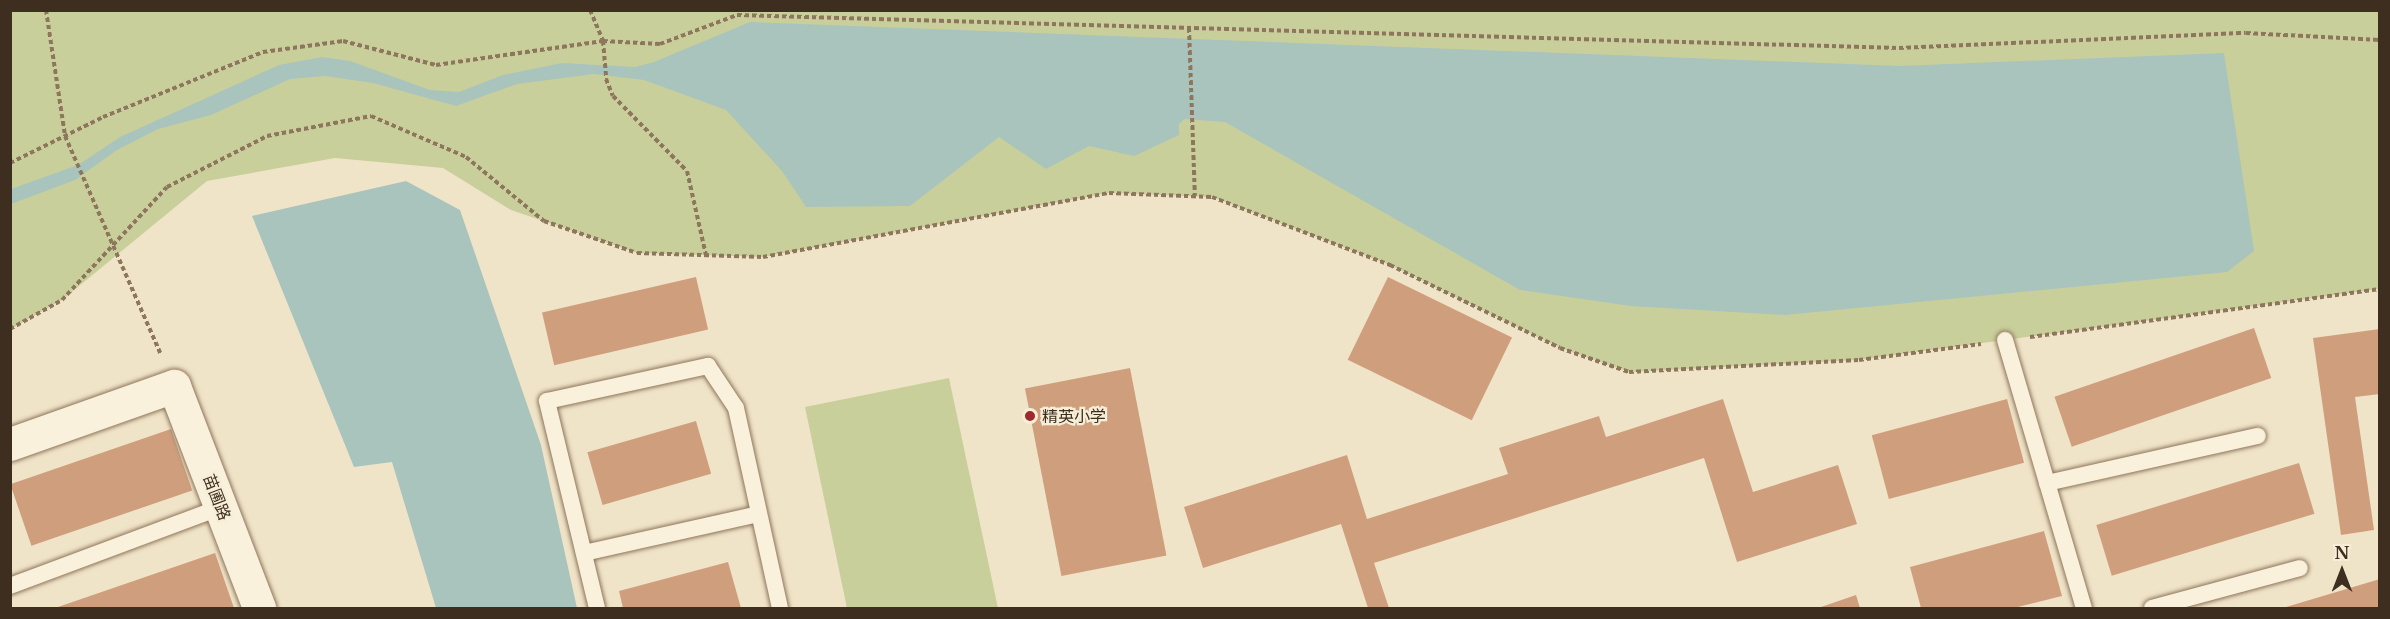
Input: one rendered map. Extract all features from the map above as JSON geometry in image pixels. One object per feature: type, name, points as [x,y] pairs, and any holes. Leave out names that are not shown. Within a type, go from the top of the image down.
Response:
[{"type":"street","points":[[10,444],[174,386]]},
{"type":"street","name":"苗圃路","points":[[174,386],[259,609]]},
{"type":"lane","points":[[2005,340],[2084,609]]},
{"type":"lane","points":[[597,609],[547,401],[708,366],[736,408],[780,609]]},
{"type":"lane","points":[[2047,483],[2258,436]]},
{"type":"lane","points":[[10,586],[221,507]]},
{"type":"lane","points":[[584,553],[759,514]]},
{"type":"lane","points":[[2152,609],[2300,568]]},
{"type":"path","points":[[46,10],[65,136],[174,386]]},
{"type":"path","points":[[590,10],[603,41],[606,79],[613,96],[687,171],[706,255]]},
{"type":"path","points":[[10,163],[65,136],[262,52],[343,40],[436,65],[603,41],[660,44],[737,15],[1899,48],[2246,33],[2379,40]]},
{"type":"path","points":[[1189,28],[1195,196]]},
{"type":"path","points":[[10,329],[62,300],[167,187],[267,136],[371,116],[466,157],[544,221],[638,253],[764,257],[981,220],[1109,193],[1212,198],[1390,265],[1560,348],[1629,372],[1859,360],[2379,289]]},
{"type":"green space","points":[[11,11],[2379,11],[2379,289],[1859,360],[1629,372],[1560,348],[1390,265],[1212,197],[1109,193],[763,257],[637,253],[511,210],[443,168],[335,158],[207,181],[62,300],[11,329]]},
{"type":"green space","points":[[949,378],[998,608],[847,608],[805,407]]},
{"type":"water","points":[[750,22],[1900,66],[2224,53],[2254,251],[2227,272],[1785,315],[1631,306],[1520,290],[1225,122],[1185,119],[1179,124],[1179,135],[1134,156],[1089,146],[1046,169],[999,137],[910,206],[806,207],[782,171],[726,110],[644,80],[594,74],[517,84],[456,106],[373,83],[325,76],[290,79],[211,115],[158,129],[117,150],[75,180],[11,204],[11,189],[78,165],[120,137],[279,65],[322,57],[350,61],[430,90],[459,92],[503,75],[562,63],[635,67],[654,62]]},
{"type":"water","points":[[406,181],[460,210],[541,445],[577,608],[436,608],[392,462],[354,467],[252,216]]},
{"type":"building","points":[[696,277],[708,330],[554,365],[542,313]]},
{"type":"building","points":[[1388,277],[1512,337],[1472,420],[1348,360]]},
{"type":"building","points":[[2254,328],[2271,378],[2072,447],[2054,397]]},
{"type":"building","points":[[2380,329],[2380,394],[2355,397],[2374,530],[2341,535],[2313,338]]},
{"type":"building","points":[[1130,368],[1166,555],[1061,576],[1025,388]]},
{"type":"building","points":[[1723,399],[1753,492],[1838,465],[1857,524],[1737,562],[1704,458],[1374,563],[1389,608],[1368,608],[1341,524],[1203,568],[1184,507],[1347,455],[1367,519],[1508,474],[1499,448],[1599,416],[1606,437]]},
{"type":"building","points":[[2007,399],[2024,463],[1889,499],[1872,435]]},
{"type":"building","points":[[696,421],[711,474],[603,505],[587,452]]},
{"type":"building","points":[[171,429],[192,490],[31,546],[10,484]]},
{"type":"building","points":[[2299,463],[2314,514],[2112,576],[2096,525]]},
{"type":"building","points":[[2044,531],[2062,596],[2014,608],[1921,608],[1910,567]]},
{"type":"building","points":[[215,553],[234,608],[55,608]]},
{"type":"building","points":[[728,562],[741,608],[623,608],[619,591]]},
{"type":"building","points":[[2380,579],[2380,608],[2283,608]]},
{"type":"building","points":[[1856,595],[1860,608],[1818,608]]},
{"type":"place","name":"精英小学","points":[[1030,416]]}]
